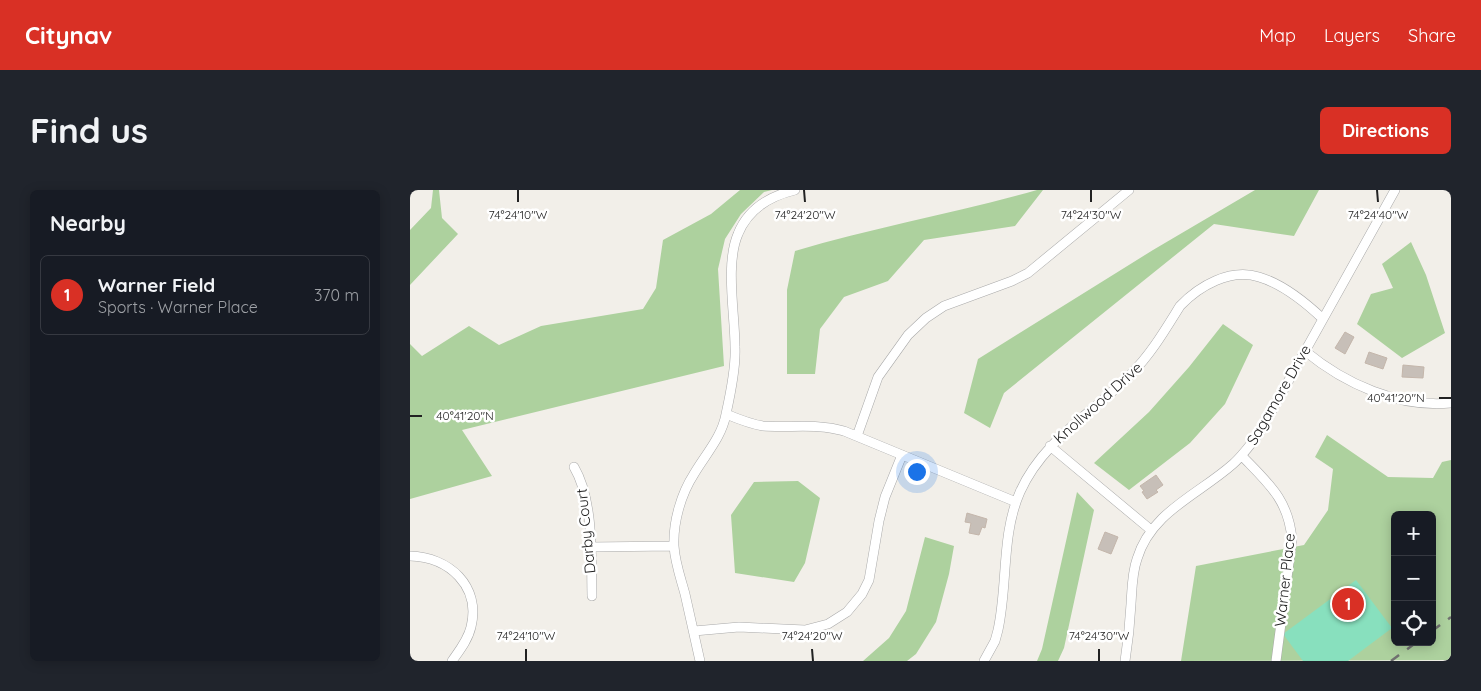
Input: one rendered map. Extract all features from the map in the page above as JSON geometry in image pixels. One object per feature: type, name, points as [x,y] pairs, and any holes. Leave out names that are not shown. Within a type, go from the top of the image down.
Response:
[{"type":"street","points":[[700,661],[674,546],[678,516],[683,495],[693,475],[712,446],[726,414],[735,350],[732,263],[734,246],[742,225],[751,213],[783,192],[795,190]]},
{"type":"street","points":[[857,436],[878,377],[908,335],[926,318],[944,306],[1012,281],[1028,273],[1129,190]]},
{"type":"street","name":"Sagamore Drive","points":[[1125,661],[1129,637],[1134,570],[1140,550],[1151,530],[1166,514],[1232,465],[1242,456],[1260,432],[1395,190]]},
{"type":"street","name":"Knollwood Drive","points":[[984,661],[995,641],[1001,618],[1008,534],[1016,502],[1027,477],[1036,463],[1061,435],[1113,392],[1146,359],[1180,306],[1192,294],[1207,285],[1232,277],[1258,277],[1292,294],[1323,319]]},
{"type":"street","points":[[1305,351],[1334,372],[1374,392],[1416,402],[1451,403]]},
{"type":"street","points":[[726,414],[753,424],[765,426],[829,427],[857,436],[1016,502]]},
{"type":"street","points":[[1050,446],[1151,530]]},
{"type":"street","points":[[694,631],[739,627],[805,630],[828,624],[848,612],[858,600],[869,580],[879,521],[902,455]]},
{"type":"street","name":"Warner Place","points":[[1242,456],[1268,483],[1282,502],[1291,522],[1292,540],[1276,661]]},
{"type":"street","name":"Darby Court","points":[[574,467],[581,479],[586,498],[592,596]]},
{"type":"street","points":[[590,547],[674,546]]},
{"type":"street","points":[[410,556],[428,558],[444,564],[462,580],[471,593],[473,618],[471,628],[468,638],[452,661]]},
{"type":"green space","points":[[433,190],[439,190],[442,218],[458,234],[410,285],[410,230],[431,208]]},
{"type":"green space","points":[[740,190],[772,190],[764,192],[741,214],[725,239],[718,269],[724,366],[462,430],[492,476],[410,499],[410,344],[422,356],[469,326],[499,345],[541,326],[643,309],[656,288],[663,240],[711,214]]},
{"type":"green space","points":[[1043,190],[1015,226],[924,240],[888,281],[844,297],[820,329],[815,374],[787,374],[787,290],[795,251]]},
{"type":"green space","points":[[1255,190],[1319,190],[1294,236],[1214,224],[1004,393],[990,428],[964,413],[978,359],[1153,250]]},
{"type":"green space","points":[[1411,242],[1426,275],[1445,333],[1402,358],[1357,324],[1371,294],[1393,288],[1382,264]]},
{"type":"green space","points":[[1223,324],[1253,345],[1225,404],[1190,443],[1129,490],[1094,463],[1149,412],[1189,367]]},
{"type":"green space","points":[[1327,435],[1388,477],[1433,478],[1442,462],[1451,460],[1451,660],[1181,661],[1196,566],[1304,545],[1328,510],[1333,469],[1315,457]]},
{"type":"green space","points":[[798,481],[820,498],[805,563],[794,582],[735,573],[731,515],[754,482]]},
{"type":"green space","points":[[1077,492],[1094,510],[1064,648],[1058,661],[1037,661],[1042,649]]},
{"type":"green space","points":[[925,537],[954,546],[949,574],[936,622],[916,654],[907,661],[863,661],[889,638],[906,611]]},
{"type":"green space","points":[[1356,580],[1391,627],[1391,629],[1348,661],[1303,661],[1283,634]]},
{"type":"building","points":[[1345,332],[1354,337],[1345,354],[1335,348]]},
{"type":"building","points":[[1369,352],[1387,358],[1383,369],[1365,363]]},
{"type":"building","points":[[1403,365],[1424,367],[1423,378],[1402,377]]},
{"type":"building","points":[[1156,475],[1163,485],[1156,490],[1158,492],[1147,499],[1140,486]]},
{"type":"building","points":[[967,513],[987,519],[985,528],[982,527],[979,535],[969,533],[971,523],[965,522]]},
{"type":"building","points":[[1105,532],[1118,537],[1111,554],[1098,549]]},
{"type":"railway","points":[[1436,628],[1451,617]]},
{"type":"railway","points":[[1391,661],[1412,646]]},
{"type":"place","name":"Warner Field","points":[[1348,604]]}]
